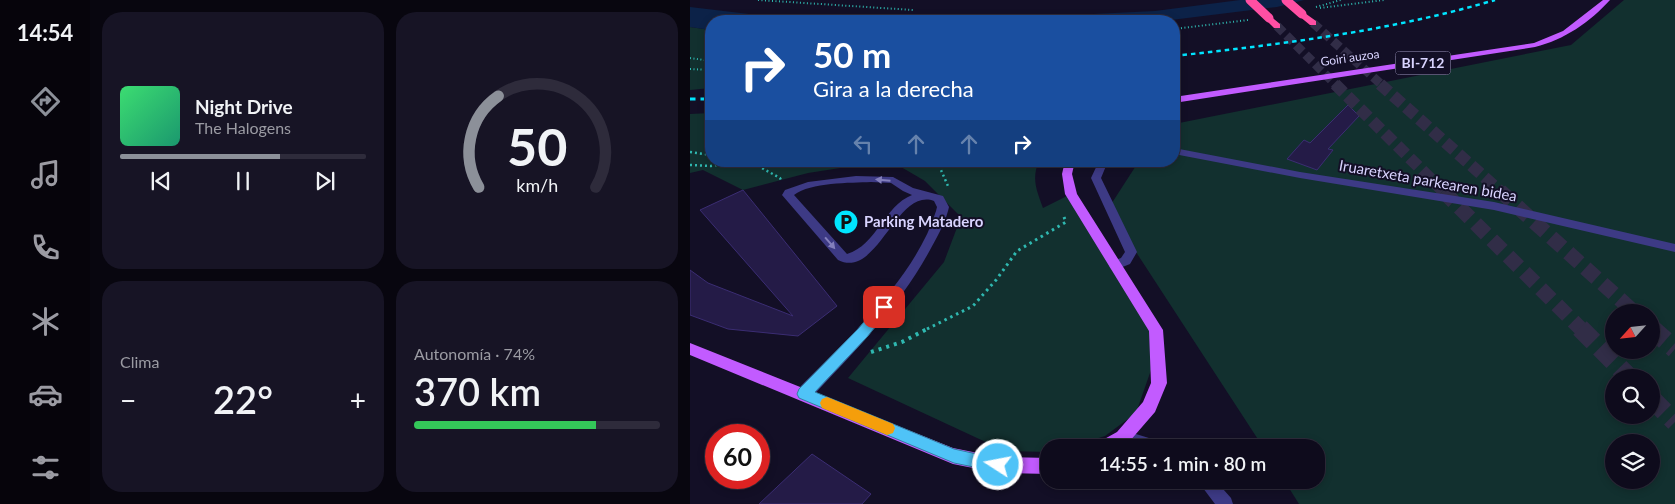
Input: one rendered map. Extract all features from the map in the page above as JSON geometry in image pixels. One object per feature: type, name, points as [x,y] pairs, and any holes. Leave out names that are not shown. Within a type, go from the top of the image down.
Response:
[{"type":"highway","points":[[1250,0],[1277,26]]},
{"type":"highway","points":[[1286,0],[1312,23]]},
{"type":"main road","name":"Goiri auzoa","points":[[1180,99],[1535,45],[1555,39],[1568,32],[1607,0]]},
{"type":"main road","points":[[1069,167],[1067,174],[1071,194],[1156,330],[1160,383],[1149,407],[1120,439]]},
{"type":"main road","points":[[690,349],[954,456],[998,465],[1040,466]]},
{"type":"street","name":"Iruaretxeta parkearen bidea","points":[[1180,152],[1494,206],[1675,248]]},
{"type":"street","points":[[1100,167],[1096,178],[1131,252],[1126,261],[1115,265]]},
{"type":"street","points":[[804,394],[862,333],[905,282],[926,248],[943,207],[939,199],[906,189],[894,181],[884,179],[833,181],[799,187],[789,192],[788,195],[842,257],[846,259],[857,255],[882,234],[908,202],[928,196]]},
{"type":"lane","points":[[1123,437],[1130,439]]},
{"type":"lane","points":[[1212,489],[1225,504]]},
{"type":"path","points":[[758,0],[913,10]]},
{"type":"path","points":[[1314,8],[1384,0]]},
{"type":"path","points":[[690,58],[705,60]]},
{"type":"path","points":[[690,69],[705,70]]},
{"type":"path","points":[[690,152],[705,154]]},
{"type":"path","points":[[690,166],[705,166]]},
{"type":"path","points":[[760,167],[780,178],[789,192]]},
{"type":"path","points":[[871,352],[902,342],[973,306],[996,280],[1017,251],[1066,222]]},
{"type":"green space","points":[[1624,0],[1675,0],[1675,504],[1299,504],[1290,489],[1325,489],[1325,439],[1258,439],[1108,209],[1135,167],[1180,167],[1180,123],[1571,45]]},
{"type":"green space","points":[[690,27],[705,29],[705,89],[690,90]]},
{"type":"green space","points":[[705,113],[705,167],[847,167],[808,173],[743,190],[703,170],[690,173],[690,114]]},
{"type":"green space","points":[[901,167],[1037,167],[1035,179],[1043,208],[1071,194],[1149,322],[1151,370],[1136,413],[1105,436],[1095,439],[1040,439],[1040,452],[1005,451],[848,378],[944,262],[961,217],[925,181]]},
{"type":"water","points":[[1240,0],[1304,0],[1277,7],[1180,19],[1180,15],[1074,15],[1155,11]]},
{"type":"water","points":[[690,7],[749,14],[786,15],[705,15],[705,29],[690,27]]},
{"type":"building","points":[[1348,105],[1359,116],[1328,149],[1333,150],[1317,170],[1287,159],[1304,140],[1310,143]]},
{"type":"building","points":[[743,190],[837,306],[798,336],[728,329],[690,315],[690,270],[708,283],[793,316],[700,210]]},
{"type":"building","points":[[812,454],[871,494],[862,504],[759,504]]},
{"type":"tunnel","points":[[1313,23],[1382,85]]},
{"type":"tunnel","points":[[1277,26],[1335,84]]},
{"type":"tunnel","points":[[1335,84],[1444,192]]},
{"type":"tunnel","points":[[1380,84],[1501,192]]},
{"type":"tunnel","points":[[1500,191],[1625,304]]},
{"type":"tunnel","points":[[1444,192],[1621,369]]},
{"type":"tunnel","points":[[1660,336],[1675,349]]},
{"type":"tunnel","points":[[1660,407],[1675,422]]},
{"type":"railway","points":[[1180,55],[1255,47],[1376,28],[1456,11],[1495,0]]},
{"type":"railway","points":[[690,99],[705,99]]},
{"type":"slow traffic","points":[[827,403],[887,428]]},
{"type":"place","name":"Parking Matadero","points":[[846,222]]},
{"type":"route","points":[[884,307],[804,394],[954,456],[998,465]]}]
